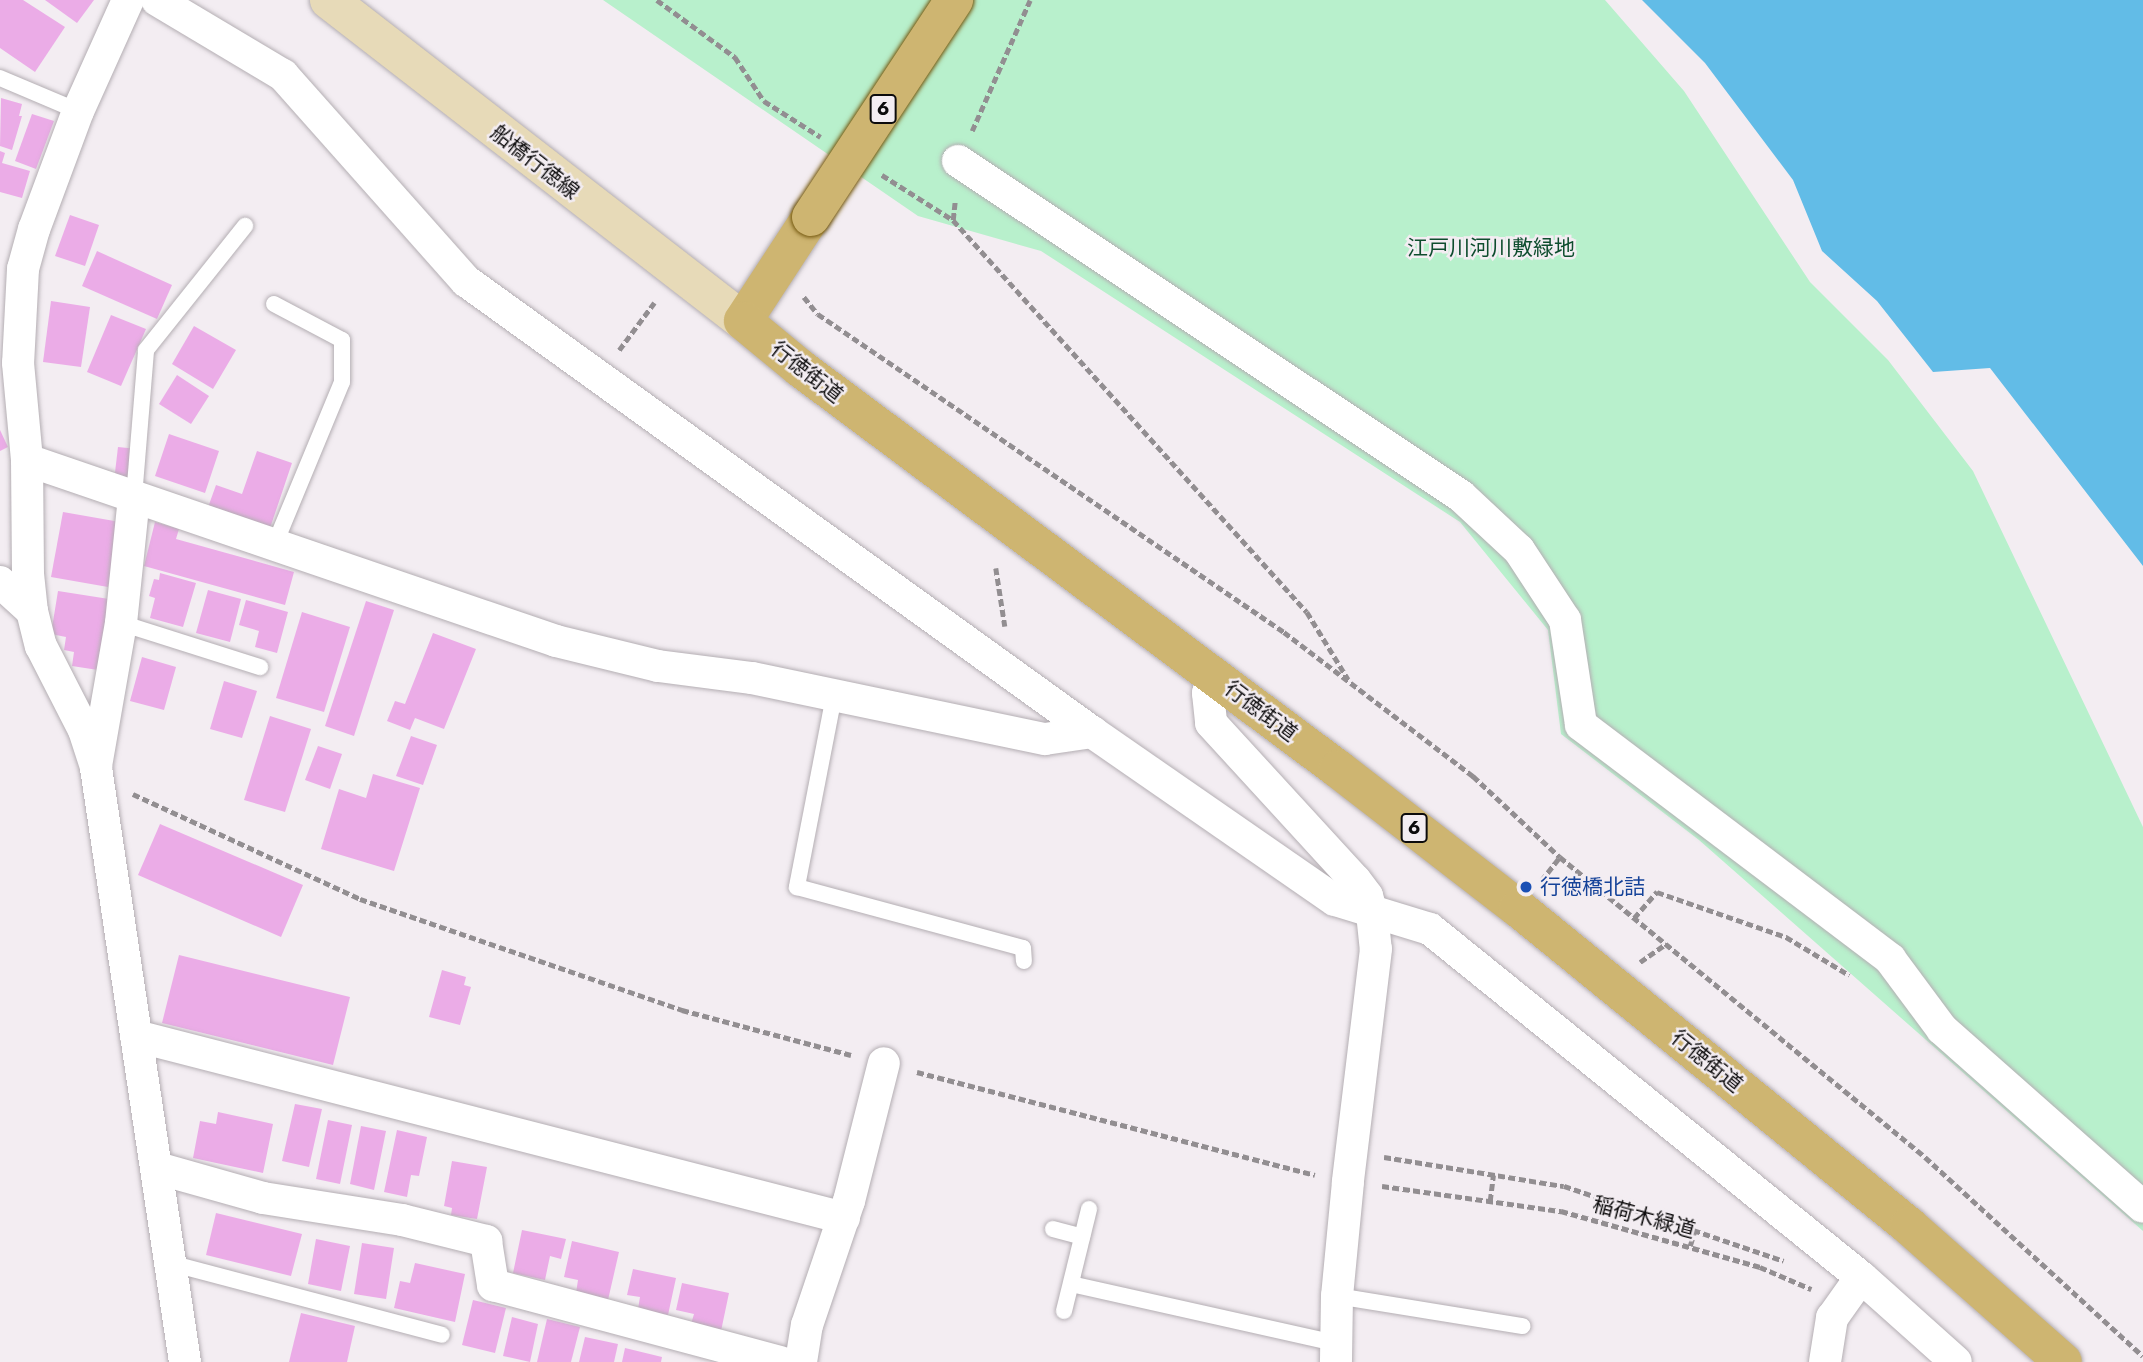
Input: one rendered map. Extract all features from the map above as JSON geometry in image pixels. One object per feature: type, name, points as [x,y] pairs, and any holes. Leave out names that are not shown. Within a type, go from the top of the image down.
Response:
[{"type":"main road","name":"船橋行徳線","points":[[329,0],[743,321]]},
{"type":"main road","name":"6","points":[[743,321],[954,0]]},
{"type":"main road","name":"行徳街道","points":[[743,321],[800,368],[1213,676],[1507,900],[1909,1226],[2063,1362]]},
{"type":"street","points":[[128,0],[78,111],[34,229],[23,269],[18,363],[27,460],[32,611],[41,646],[84,730],[96,773],[186,1362]]},
{"type":"street","points":[[157,0],[283,75],[466,281],[1091,732],[1335,900],[1430,929],[1861,1277],[1956,1362]]},
{"type":"street","points":[[958,161],[1461,496],[1519,550],[1565,620],[1581,725],[1890,959],[1942,1029],[2143,1207]]},
{"type":"street","points":[[27,460],[556,641],[658,666],[752,678],[1045,739],[1091,732]]},
{"type":"street","points":[[96,773],[121,623],[134,497]]},
{"type":"street","points":[[0,582],[32,611]]},
{"type":"street","points":[[1213,676],[1208,693],[1211,723],[1355,880],[1367,896],[1372,913],[1376,950],[1350,1167],[1337,1296],[1335,1353]]},
{"type":"street","points":[[136,1036],[844,1218]]},
{"type":"street","points":[[801,1362],[807,1325],[844,1218],[884,1063]]},
{"type":"street","points":[[156,1168],[263,1198],[402,1220],[486,1241],[493,1285],[780,1362]]},
{"type":"street","points":[[1825,1362],[1832,1318],[1861,1277]]},
{"type":"lane","points":[[0,78],[78,111]]},
{"type":"lane","points":[[134,497],[146,350],[244,226]]},
{"type":"lane","points":[[274,304],[342,341],[341,382],[275,544]]},
{"type":"lane","points":[[121,623],[260,667]]},
{"type":"lane","points":[[834,696],[797,887],[1023,948],[1024,961]]},
{"type":"lane","points":[[1064,1311],[1089,1209]]},
{"type":"lane","points":[[1053,1229],[1082,1237]]},
{"type":"lane","points":[[170,1263],[442,1335]]},
{"type":"lane","points":[[1071,1284],[1335,1353]]},
{"type":"lane","points":[[1337,1296],[1523,1326]]},
{"type":"path","points":[[657,0],[735,57],[764,100],[823,138]]},
{"type":"path","points":[[958,161],[1030,0]]},
{"type":"path","points":[[870,168],[953,220],[1307,612],[1330,645],[1350,683]]},
{"type":"path","points":[[776,270],[792,283],[818,314],[1284,632],[1473,775],[1560,857],[1925,1157],[2143,1356]]},
{"type":"path","points":[[597,378],[654,303]]},
{"type":"path","points":[[996,568],[1011,673]]},
{"type":"path","points":[[96,773],[360,899],[682,1010],[884,1063],[1350,1167],[1493,1175],[1564,1186],[1786,1261]]},
{"type":"path","points":[[1535,888],[1560,857]]},
{"type":"path","points":[[1634,918],[1657,892],[1786,937],[1858,980]]},
{"type":"path","points":[[1636,964],[1667,944]]},
{"type":"path","name":"稲荷木緑道","points":[[1350,1167],[1490,1201],[1561,1211],[1690,1246],[1760,1267],[1826,1296],[1839,1307]]},
{"type":"path","points":[[1490,1201],[1493,1175]]},
{"type":"path","points":[[1690,1246],[1695,1230]]},
{"type":"green space","name":"江戸川河川敷緑地","points":[[603,0],[1605,0],[1684,91],[1810,282],[1888,360],[1973,471],[2143,827],[2143,1231],[1699,840],[1561,734],[1548,630],[1460,522],[1041,251],[918,216]]},
{"type":"water","points":[[1642,0],[2143,0],[2143,566],[1990,368],[1933,372],[1877,301],[1822,251],[1793,180],[1705,63]]},
{"type":"building","points":[[0,0],[23,0],[65,27],[35,72],[0,48]]},
{"type":"building","points":[[45,0],[94,0],[77,23]]},
{"type":"building","points":[[1,98],[22,104],[19,116],[22,116],[12,150],[0,146]]},
{"type":"building","points":[[32,114],[54,121],[36,169],[15,161]]},
{"type":"building","points":[[0,151],[5,153],[2,163],[30,171],[22,198],[0,192]]},
{"type":"building","points":[[70,215],[99,225],[85,266],[55,256]]},
{"type":"building","points":[[97,251],[172,285],[157,319],[82,286]]},
{"type":"building","points":[[51,301],[90,307],[81,367],[43,362]]},
{"type":"building","points":[[111,315],[146,329],[121,386],[87,372]]},
{"type":"building","points":[[194,326],[236,350],[213,389],[172,364]]},
{"type":"building","points":[[177,375],[209,396],[191,424],[159,404]]},
{"type":"building","points":[[0,430],[8,447],[0,451]]},
{"type":"building","points":[[169,434],[219,451],[205,493],[155,476]]},
{"type":"building","points":[[118,447],[137,449],[132,484],[114,481]]},
{"type":"building","points":[[257,451],[292,463],[268,534],[206,513],[216,485],[242,494]]},
{"type":"building","points":[[63,512],[120,522],[108,587],[51,577]]},
{"type":"building","points":[[155,522],[179,529],[176,539],[294,572],[285,605],[144,566]]},
{"type":"building","points":[[160,573],[196,583],[183,627],[150,618],[155,598],[149,596],[154,579],[159,580]]},
{"type":"building","points":[[208,590],[241,599],[230,642],[196,633]]},
{"type":"building","points":[[58,591],[109,599],[98,670],[72,666],[74,652],[64,650],[66,637],[51,634]]},
{"type":"building","points":[[246,600],[288,612],[277,653],[255,647],[259,631],[239,625]]},
{"type":"building","points":[[366,601],[394,610],[354,736],[325,726]]},
{"type":"building","points":[[302,612],[350,627],[324,712],[276,698]]},
{"type":"building","points":[[433,633],[476,649],[444,729],[415,718],[410,730],[387,721],[395,701],[405,704]]},
{"type":"building","points":[[142,657],[176,667],[164,710],[130,701]]},
{"type":"building","points":[[224,681],[257,691],[242,738],[210,729]]},
{"type":"building","points":[[270,716],[311,729],[285,812],[244,800]]},
{"type":"building","points":[[411,736],[437,745],[423,785],[396,776]]},
{"type":"building","points":[[318,746],[342,754],[330,789],[305,780]]},
{"type":"building","points":[[373,774],[420,788],[394,871],[321,849],[339,789],[366,798]]},
{"type":"building","points":[[160,824],[303,885],[281,937],[138,875]]},
{"type":"building","points":[[179,955],[350,997],[333,1065],[162,1023]]},
{"type":"building","points":[[442,970],[466,977],[464,985],[471,987],[460,1025],[429,1017]]},
{"type":"building","points":[[295,1104],[322,1109],[309,1167],[282,1161]]},
{"type":"building","points":[[218,1112],[273,1124],[263,1173],[193,1158],[200,1121],[216,1124]]},
{"type":"building","points":[[328,1120],[352,1125],[340,1184],[316,1179]]},
{"type":"building","points":[[361,1126],[386,1131],[374,1190],[350,1184]]},
{"type":"building","points":[[397,1130],[427,1137],[419,1176],[411,1175],[407,1197],[384,1192]]},
{"type":"building","points":[[452,1161],[487,1167],[477,1219],[451,1215],[452,1208],[444,1206]]},
{"type":"building","points":[[216,1213],[302,1234],[291,1276],[206,1255]]},
{"type":"building","points":[[522,1230],[566,1239],[561,1259],[550,1256],[545,1280],[513,1273]]},
{"type":"building","points":[[316,1239],[350,1246],[341,1291],[308,1284]]},
{"type":"building","points":[[572,1241],[619,1252],[608,1300],[576,1293],[578,1280],[564,1277]]},
{"type":"building","points":[[362,1243],[394,1248],[386,1299],[354,1294]]},
{"type":"building","points":[[415,1263],[465,1274],[455,1322],[394,1308],[400,1281],[410,1283]]},
{"type":"building","points":[[633,1269],[676,1278],[668,1315],[638,1309],[640,1297],[627,1295]]},
{"type":"building","points":[[682,1283],[729,1293],[721,1331],[691,1324],[694,1314],[676,1310]]},
{"type":"building","points":[[473,1300],[506,1308],[495,1353],[462,1345]]},
{"type":"building","points":[[301,1313],[355,1326],[347,1362],[289,1362]]},
{"type":"building","points":[[512,1317],[538,1324],[530,1362],[503,1356]]},
{"type":"building","points":[[547,1319],[580,1327],[571,1362],[537,1362]]},
{"type":"building","points":[[585,1337],[618,1344],[614,1362],[579,1362]]},
{"type":"building","points":[[625,1348],[662,1357],[661,1362],[622,1362]]},
{"type":"place","name":"行徳橋北詰","points":[[1526,887]]}]
